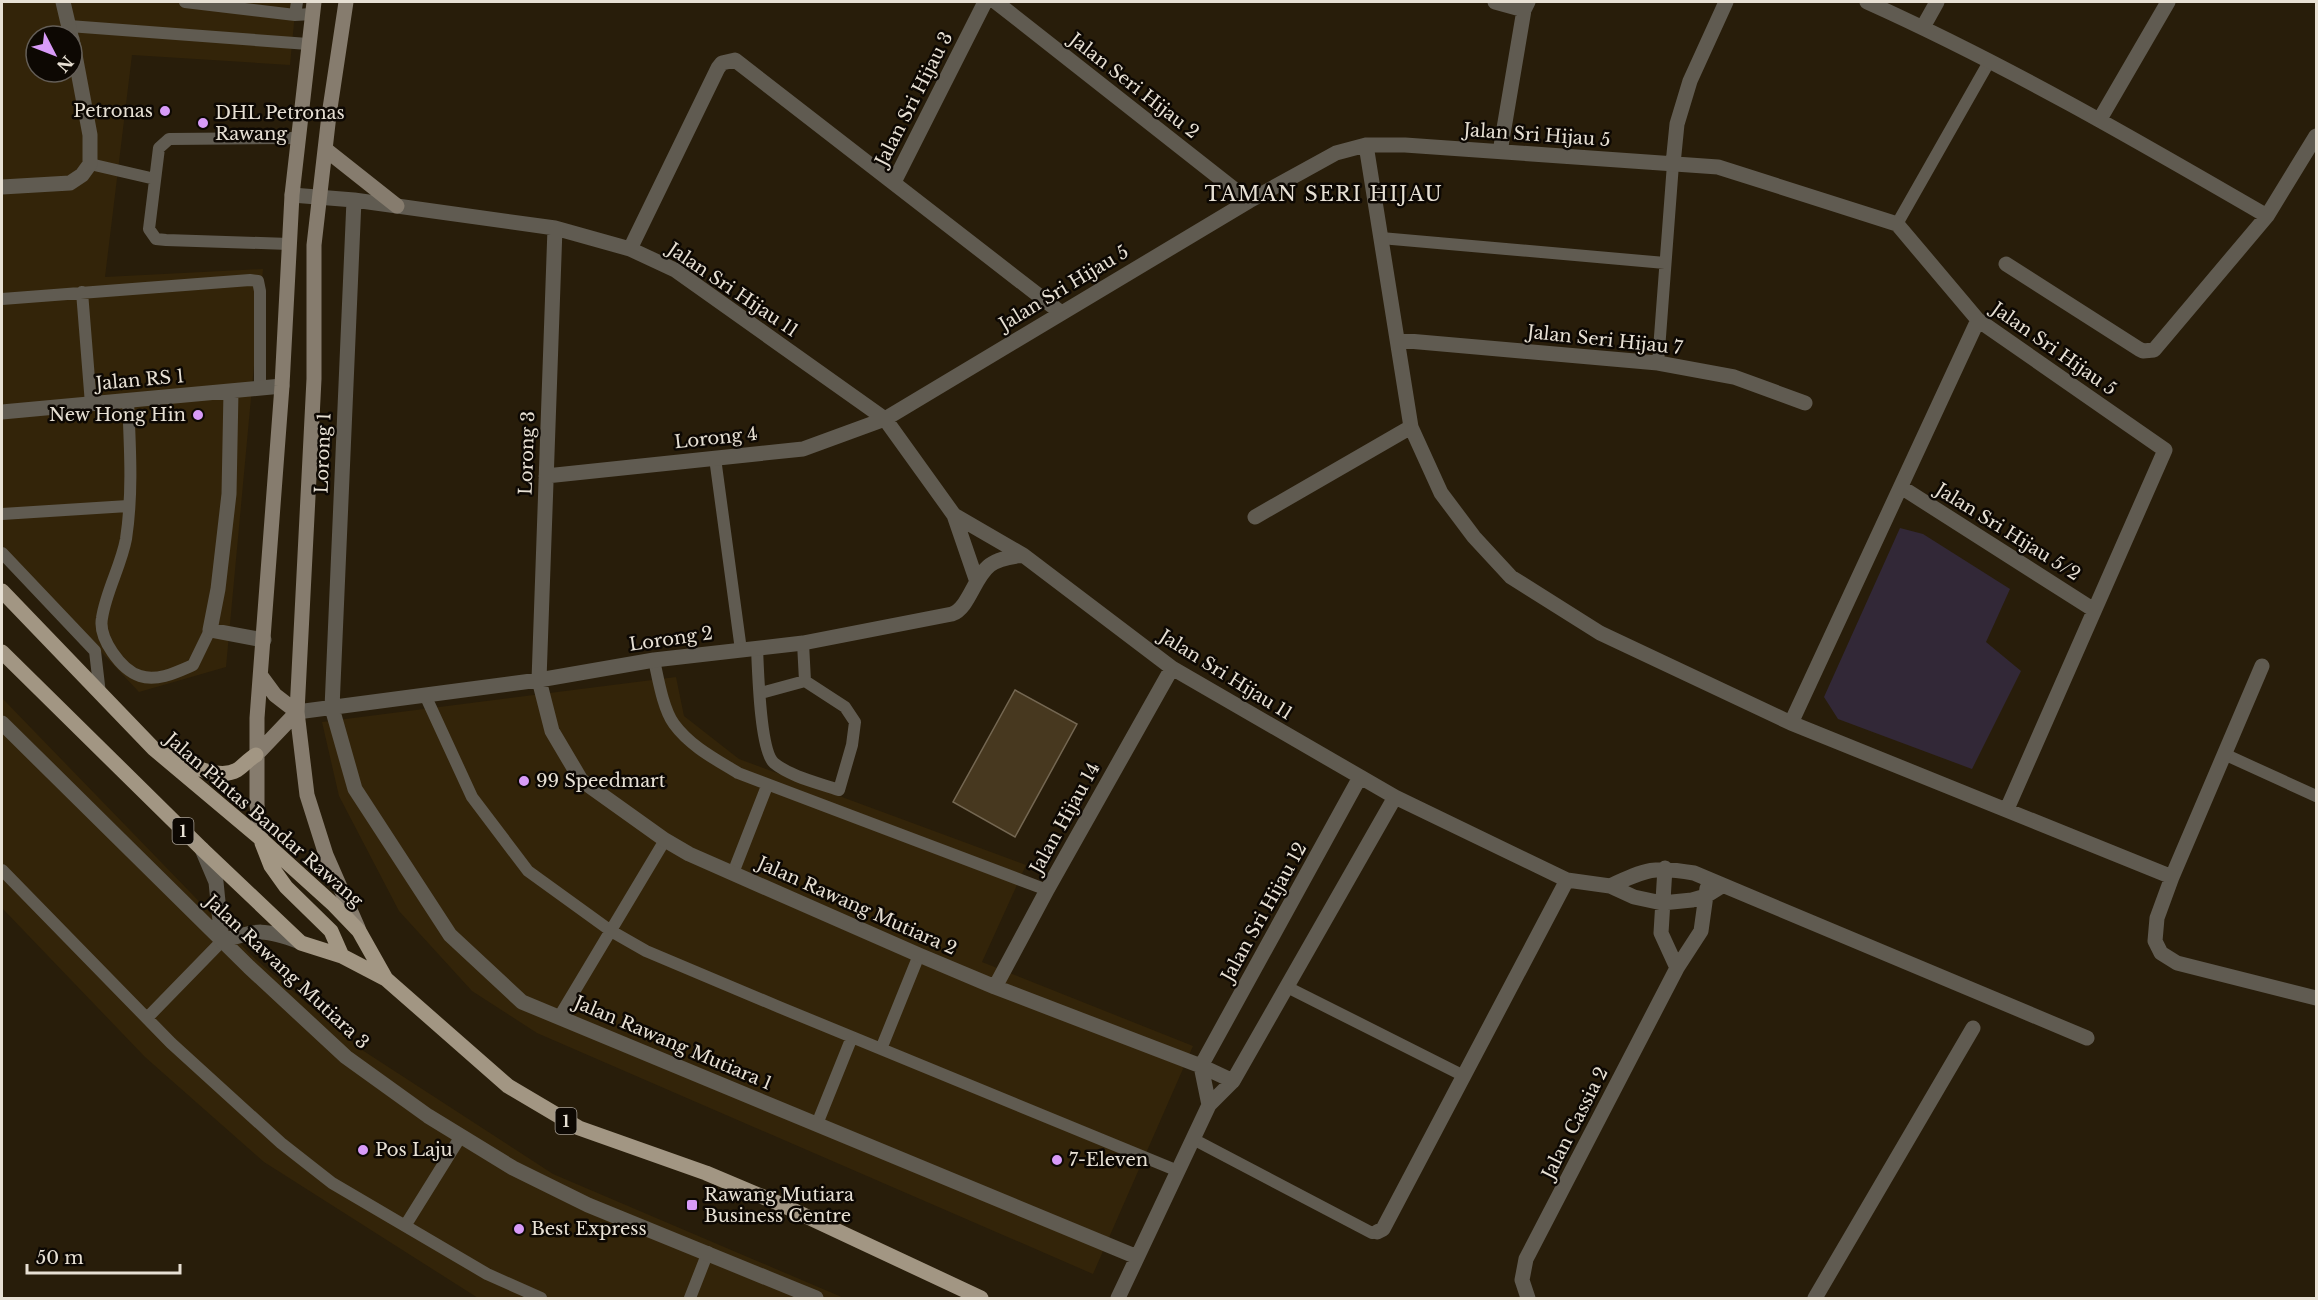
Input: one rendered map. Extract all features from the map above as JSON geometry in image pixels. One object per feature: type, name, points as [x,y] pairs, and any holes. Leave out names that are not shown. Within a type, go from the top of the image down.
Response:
[{"type":"main road","name":"Jalan Pintas Bandar Rawang","points":[[2,591],[154,749],[328,899],[359,931],[387,979]]},
{"type":"main road","name":"1","points":[[2,652],[202,849],[302,943],[342,956],[387,979],[508,1086],[579,1128],[716,1177],[780,1204],[981,1299]]},
{"type":"main road","points":[[154,749],[216,773],[236,770],[256,755]]},
{"type":"main road","points":[[261,839],[271,866],[286,887],[331,932],[342,956]]},
{"type":"street","points":[[63,2],[68,24]]},
{"type":"street","points":[[346,2],[314,245],[314,379],[297,712],[307,795],[326,855],[359,931]]},
{"type":"street","name":"Jalan Sri Hijau 3","points":[[894,182],[985,2]]},
{"type":"street","name":"Jalan Seri Hijau 2","points":[[996,2],[1248,201]]},
{"type":"street","points":[[1495,2],[1526,6],[1500,152]]},
{"type":"street","points":[[1673,164],[1677,124],[1690,81],[1726,2]]},
{"type":"street","points":[[1868,2],[1923,27],[2100,119],[2267,216]]},
{"type":"street","points":[[1923,27],[1937,2]]},
{"type":"street","points":[[2100,119],[2168,2]]},
{"type":"street","points":[[261,839],[257,805],[256,755],[282,386],[292,195],[313,8]]},
{"type":"street","points":[[630,249],[718,68],[728,60],[735,60],[1060,312]]},
{"type":"street","points":[[2,187],[70,183],[82,175],[90,164],[90,135],[80,84]]},
{"type":"street","points":[[2006,264],[2139,349],[2149,351],[2158,346],[2267,216],[2316,136]]},
{"type":"street","points":[[1366,145],[1411,428],[1441,493],[1474,537],[1510,577],[1600,633],[1791,723],[2172,877]]},
{"type":"street","name":"Jalan Sri Hijau 5","points":[[885,418],[1248,201],[1336,153],[1366,145],[1405,145],[1718,167],[1898,224],[1978,320],[2165,450],[2094,610]]},
{"type":"street","points":[[325,149],[397,206]]},
{"type":"street","name":"Jalan Sri Hijau 11","points":[[292,195],[354,200],[555,228],[630,249],[675,270],[885,418],[954,515],[976,579]]},
{"type":"street","name":"Lorong 1","points":[[332,708],[354,200]]},
{"type":"street","name":"Lorong 3","points":[[538,680],[555,228]]},
{"type":"street","points":[[1791,723],[1978,320]]},
{"type":"street","name":"Jalan Seri Hijau 7","points":[[1397,340],[1658,363],[1734,377],[1804,403]]},
{"type":"street","name":"Jalan RS 1","points":[[2,412],[282,386]]},
{"type":"street","points":[[231,391],[229,495],[218,589],[210,630],[264,640]]},
{"type":"street","name":"Lorong 4","points":[[546,476],[803,449],[885,418]]},
{"type":"street","points":[[1255,517],[1411,428]]},
{"type":"street","name":"Jalan Sri Hijau 5/2","points":[[1901,487],[2094,610]]},
{"type":"street","name":"Jalan Sri Hijau 11","points":[[954,515],[1023,555],[1172,668],[1395,797],[1567,880],[1610,886],[1634,897],[1662,903],[1706,896]]},
{"type":"street","name":"Lorong 2","points":[[297,712],[538,680],[654,660],[803,643],[955,613],[961,609],[976,579],[990,565],[1023,555]]},
{"type":"street","points":[[2007,809],[2094,610]]},
{"type":"street","points":[[2262,666],[2172,877],[2157,918],[2155,941],[2161,953],[2177,963],[2316,998]]},
{"type":"street","name":"Jalan Hijau 14","points":[[995,987],[1172,668]]},
{"type":"street","points":[[261,676],[275,695],[297,712]]},
{"type":"street","name":"Jalan Rawang Mutiara 2","points":[[538,680],[552,731],[581,780],[665,840],[689,854],[995,987],[1201,1066],[1233,1081]]},
{"type":"street","name":"Jalan Rawang Mutiara 1","points":[[332,708],[355,789],[450,935],[522,1002],[1137,1257]]},
{"type":"street","points":[[256,755],[297,712]]},
{"type":"street","name":"Jalan Rawang Mutiara 3","points":[[2,723],[222,940],[346,1057],[428,1116],[513,1168],[588,1205],[708,1252],[816,1299]]},
{"type":"street","name":"Jalan Sri Hijau 12","points":[[1201,1066],[1360,777]]},
{"type":"street","points":[[1118,1299],[1209,1105],[1233,1081],[1395,797]]},
{"type":"street","points":[[202,849],[216,882],[222,940],[249,932],[274,932],[302,943]]},
{"type":"street","points":[[1665,868],[1661,933],[1677,968]]},
{"type":"street","points":[[1610,886],[1639,873],[1665,868],[1694,873],[2087,1038]]},
{"type":"street","name":"Jalan Cassia 2","points":[[1528,1299],[1522,1280],[1526,1259],[1677,968],[1701,931],[1707,878]]},
{"type":"street","points":[[1377,1232],[1383,1229],[1567,880]]},
{"type":"street","points":[[1706,896],[1722,886]]},
{"type":"street","points":[[1815,1299],[1973,1028]]},
{"type":"street","points":[[1201,1066],[1209,1105]]},
{"type":"lane","points":[[185,2],[295,15],[313,8]]},
{"type":"lane","points":[[295,15],[297,2]]},
{"type":"lane","points":[[84,35],[308,44]]},
{"type":"lane","points":[[1898,224],[1989,62]]},
{"type":"lane","points":[[289,244],[156,239],[149,229],[159,148],[169,139],[297,138]]},
{"type":"lane","points":[[90,164],[155,179]]},
{"type":"lane","points":[[1658,363],[1673,164]]},
{"type":"lane","points":[[1381,238],[1665,263]]},
{"type":"lane","points":[[2,299],[258,281],[260,291],[260,389]]},
{"type":"lane","points":[[81,292],[91,404]]},
{"type":"lane","points":[[128,401],[131,464],[126,540],[101,621],[106,644],[124,665],[140,676],[163,677],[193,665],[210,630]]},
{"type":"lane","points":[[715,458],[741,650]]},
{"type":"lane","points":[[2,514],[128,506]]},
{"type":"lane","points":[[2,553],[95,651],[100,694]]},
{"type":"lane","points":[[803,643],[805,681]]},
{"type":"lane","points":[[757,648],[765,745],[773,762],[799,776],[839,790],[852,746],[855,722],[845,707],[805,681],[761,693]]},
{"type":"lane","points":[[654,660],[661,691],[673,723],[699,748],[738,773],[767,786],[1047,890]]},
{"type":"lane","points":[[425,695],[472,797],[528,871],[610,931],[646,951],[1178,1171]]},
{"type":"lane","points":[[2224,754],[2316,796]]},
{"type":"lane","points":[[734,873],[767,786]]},
{"type":"lane","points":[[559,1017],[665,840]]},
{"type":"lane","points":[[2,870],[171,1043],[281,1143],[332,1183],[487,1274],[541,1299]]},
{"type":"lane","points":[[147,1018],[222,940]]},
{"type":"lane","points":[[881,1049],[919,955]]},
{"type":"lane","points":[[1287,987],[1464,1076]]},
{"type":"lane","points":[[817,1124],[852,1037]]},
{"type":"lane","points":[[405,1226],[461,1136]]},
{"type":"lane","points":[[1193,1139],[1371,1233],[1377,1232]]},
{"type":"lane","points":[[690,1299],[708,1252]]},
{"type":"shaded area","points":[[2,2],[296,2],[290,65],[132,55],[105,277],[263,269],[226,667],[139,692],[2,547]]},
{"type":"shaded area","points":[[1900,528],[1923,534],[2010,589],[1986,642],[2021,671],[1972,769],[1838,719],[1824,697]]},
{"type":"shaded area","points":[[676,677],[684,716],[739,759],[1026,865],[982,962],[1193,1046],[1093,1274],[537,1033],[472,991],[399,911],[339,796],[322,722]]},
{"type":"shaded area","points":[[2,698],[252,956],[359,1048],[553,1174],[844,1298],[478,1298],[264,1162],[145,1057],[2,908]]},
{"type":"building","points":[[1015,690],[1077,724],[1015,837],[953,802]]},
{"type":"place","name":"Petronas","points":[[165,111]]},
{"type":"place","name":"DHL Petronas Rawang","points":[[203,123]]},
{"type":"place","name":"New Hong Hin","points":[[198,415]]},
{"type":"place","name":"99 Speedmart","points":[[524,781]]},
{"type":"place","name":"Pos Laju","points":[[363,1150]]},
{"type":"place","name":"7-Eleven","points":[[1057,1160]]},
{"type":"place","name":"Rawang Mutiara Business Centre","points":[[692,1205]]},
{"type":"place","name":"Best Express","points":[[519,1229]]},
{"type":"district","name":"TAMAN SERI HIJAU","points":[[1324,194]]}]
